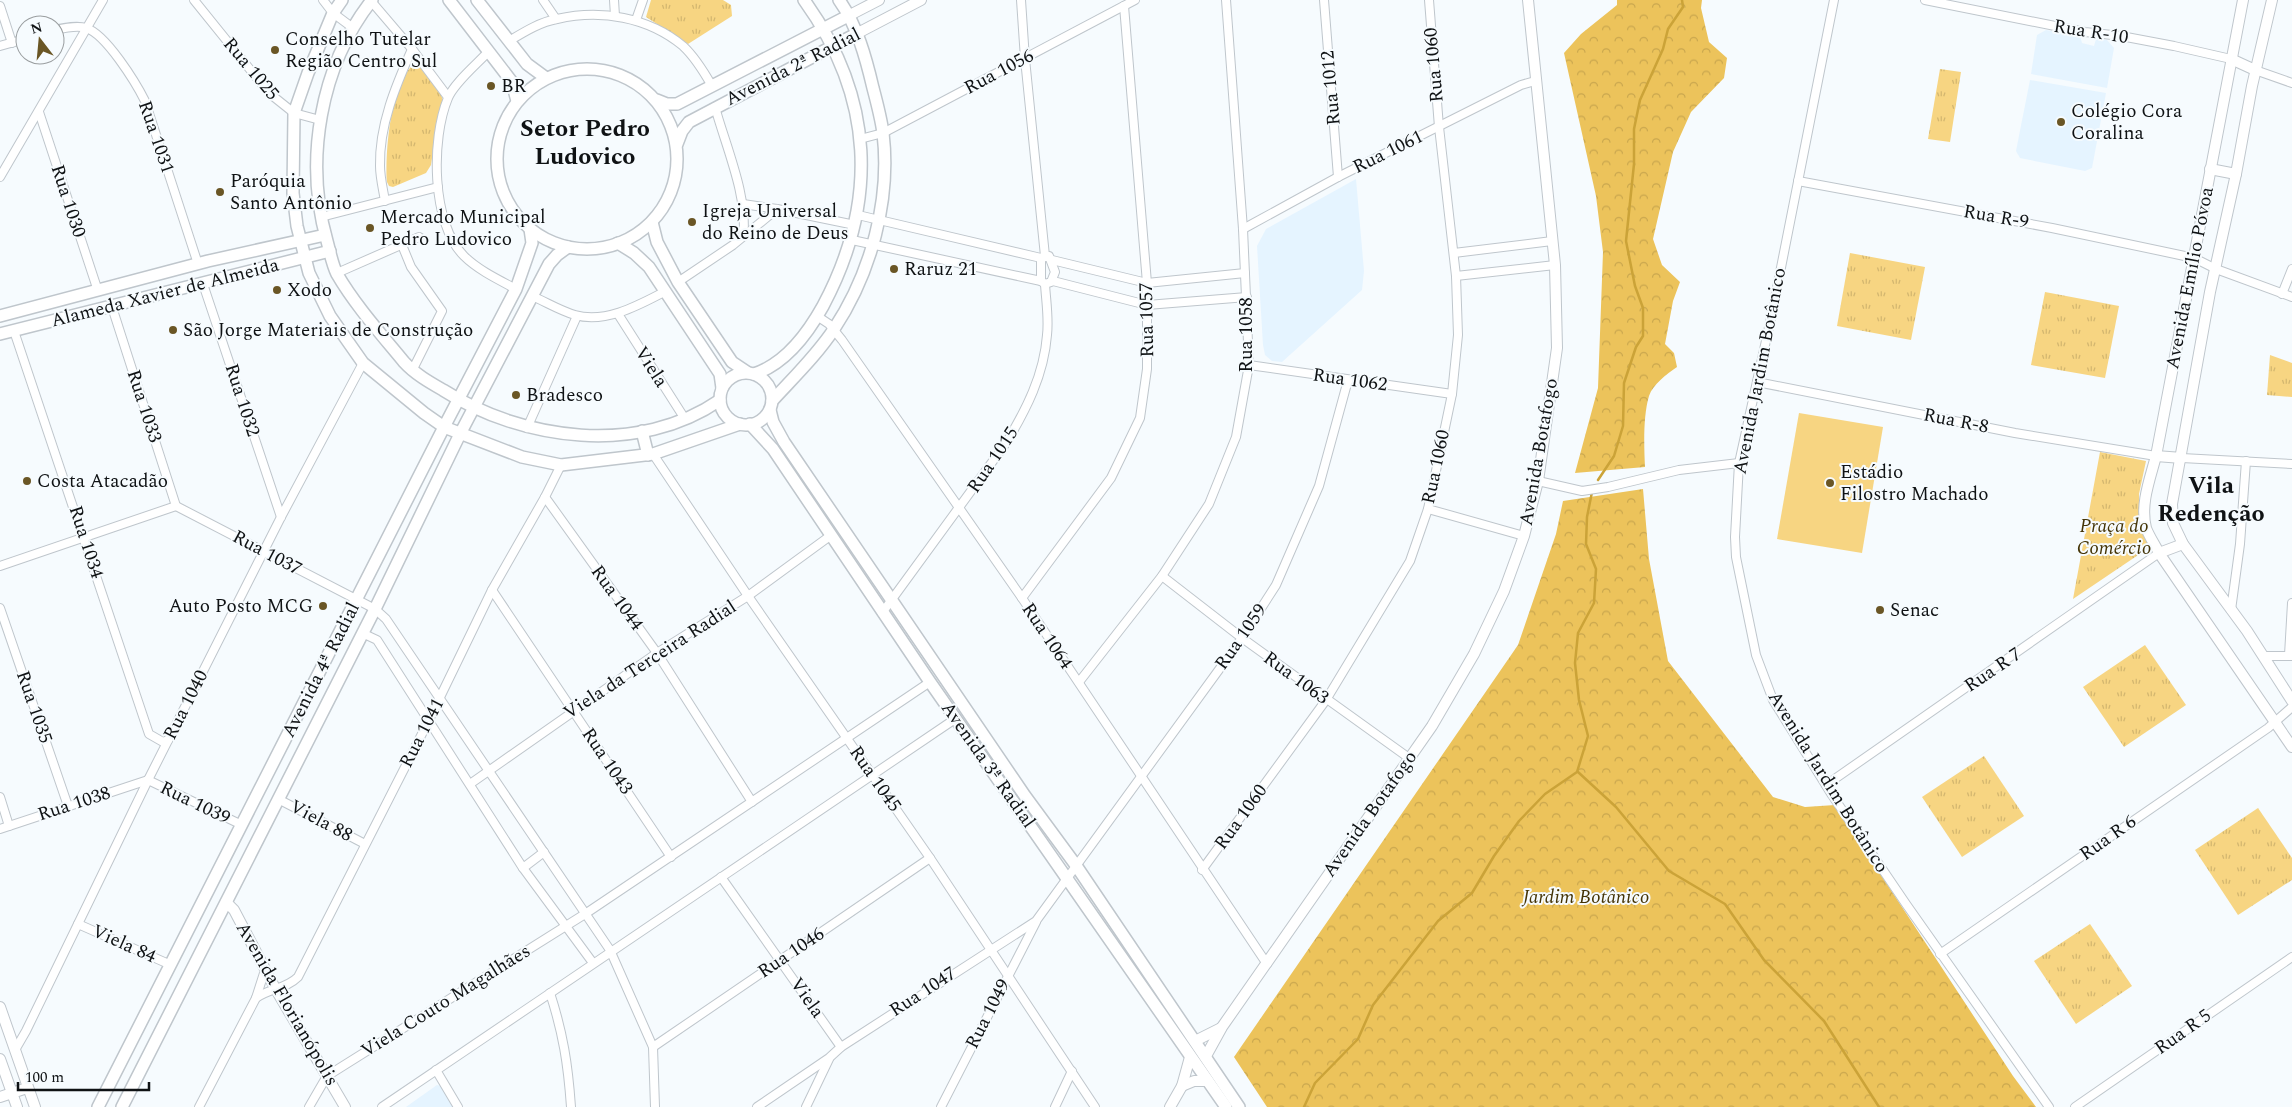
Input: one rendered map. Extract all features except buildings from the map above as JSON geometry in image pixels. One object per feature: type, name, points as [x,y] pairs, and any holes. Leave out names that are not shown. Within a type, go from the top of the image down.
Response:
[{"type":"main road","points":[[342,0],[333,13],[294,113],[292,185],[300,239],[309,273],[330,316],[363,363],[424,413],[444,427],[460,434],[522,457],[561,465],[650,454],[745,424],[758,422],[834,329],[857,290],[872,245],[883,190],[883,133],[871,80],[856,34],[839,0]]},
{"type":"main road","points":[[449,0],[512,82],[518,101]]},
{"type":"main road","points":[[477,0],[527,64],[546,78]]},
{"type":"main road","points":[[722,388],[732,376],[770,367],[780,360],[801,338],[817,316],[836,280],[852,240],[862,182],[860,139],[848,84],[824,29],[804,0]]},
{"type":"main road","name":"Avenida 2ª Radial","points":[[657,100],[667,104],[677,104],[879,0]]},
{"type":"main road","name":"Avenida 2ª Radial","points":[[677,144],[682,131],[689,122],[714,107],[921,0]]},
{"type":"main road","name":"Avenida Botafogo","points":[[1206,1056],[1222,1027],[1432,726],[1474,654],[1504,591],[1524,536],[1538,481],[1557,348],[1555,265],[1528,0]]},
{"type":"main road","name":"Avenida Emílio Póvoa","points":[[2243,0],[2156,456],[2145,502],[2145,515],[2146,529],[2159,553],[2292,746]]},
{"type":"main road","name":"Avenida Emílio Póvoa","points":[[2272,0],[2255,70],[2172,504],[2173,523],[2183,544],[2232,610],[2292,701]]},
{"type":"main road","points":[[372,1],[353,28],[334,69],[320,120],[316,174],[325,235],[337,273],[365,313],[412,371],[474,408],[527,428],[571,434],[606,435],[642,431],[685,419],[720,400]]},
{"type":"main road","name":"Rua R-10","points":[[2231,59],[2255,70]]},
{"type":"main road","points":[[575,69],[605,70],[634,81],[657,100],[671,121],[677,144],[678,170],[671,194],[652,222],[637,234],[618,244],[593,249],[568,247],[530,229],[514,212],[500,185],[497,156],[502,127],[518,101],[531,88],[546,78],[575,69]]},
{"type":"main road","points":[[2210,169],[2236,174]]},
{"type":"main road","points":[[652,222],[656,242],[678,282],[732,362],[768,384],[771,405]]},
{"type":"main road","name":"Avenida 4ª Radial","points":[[98,1107],[516,289],[532,243],[530,229]]},
{"type":"main road","name":"Alameda Xavier de Almeida","points":[[0,316],[198,264],[300,239],[325,235]]},
{"type":"main road","points":[[618,244],[634,252],[649,267],[720,374],[722,388],[720,400],[725,414],[745,424]]},
{"type":"main road","name":"Avenida 4ª Radial","points":[[122,1107],[375,609],[460,434],[549,264],[568,247]]},
{"type":"main road","name":"Alameda Xavier de Almeida","points":[[0,334],[330,251]]},
{"type":"main road","name":"Avenida 3ª Radial","points":[[771,405],[773,422],[784,442],[928,650],[1025,796],[1075,864],[1239,1107]]},
{"type":"main road","name":"Avenida 3ª Radial","points":[[745,424],[773,449],[882,613],[1226,1107]]},
{"type":"main road","points":[[642,431],[650,454]]},
{"type":"main road","points":[[2156,456],[2182,458]]},
{"type":"main road","points":[[2159,553],[2183,544]]},
{"type":"main road","points":[[928,650],[935,673],[930,682]]},
{"type":"main road","points":[[955,718],[961,717],[966,719],[1014,787],[1025,796]]},
{"type":"main road","name":"Avenida Florianópolis","points":[[226,902],[234,910],[275,988],[345,1107]]},
{"type":"main road","points":[[0,1007],[35,1107]]},
{"type":"main road","name":"Avenida Botafogo","points":[[1195,1040],[1222,1027]]},
{"type":"main road","points":[[1170,1107],[1182,1086],[1190,1057]]},
{"type":"main road","points":[[0,1059],[17,1107]]},
{"type":"main road","points":[[1182,1086],[1194,1082],[1207,1081]]},
{"type":"main road","points":[[0,1098],[27,1088]]},
{"type":"street","points":[[0,177],[103,0]]},
{"type":"street","name":"Rua 1025","points":[[194,0],[268,93],[294,113],[320,120]]},
{"type":"street","points":[[323,0],[333,13],[353,28]]},
{"type":"street","points":[[543,0],[556,19]]},
{"type":"street","points":[[614,0],[615,16]]},
{"type":"street","points":[[636,20],[643,0]]},
{"type":"street","points":[[1022,0],[1025,59],[1046,258],[1046,282]]},
{"type":"street","name":"Rua 1056","points":[[860,139],[883,133],[1135,0]]},
{"type":"street","name":"Rua 1058","points":[[1079,682],[1162,576],[1209,504],[1236,437],[1249,365],[1243,229],[1226,0]]},
{"type":"street","name":"Rua 1012","points":[[1324,0],[1338,177]]},
{"type":"street","name":"Rua 1060","points":[[1202,870],[1326,700],[1410,561],[1428,509],[1452,394],[1458,335],[1456,276],[1429,0]]},
{"type":"street","name":"Avenida Jardim Botânico","points":[[1834,0],[1739,464],[1735,537],[1736,557],[1756,655],[1773,700],[1826,785],[1940,954],[2049,1107]]},
{"type":"street","name":"Rua R-10","points":[[1925,0],[2085,32],[2165,44],[2231,59]]},
{"type":"street","points":[[372,1],[412,49],[448,97]]},
{"type":"street","points":[[0,6],[12,43]]},
{"type":"street","name":"Rua 1057","points":[[1022,598],[1111,478],[1140,418],[1147,369],[1147,283],[1124,6]]},
{"type":"street","points":[[509,41],[529,29],[556,19],[615,16],[636,20],[653,27],[683,47],[698,64],[712,86]]},
{"type":"street","points":[[65,28],[86,28]]},
{"type":"street","name":"Rua 1031","points":[[86,28],[101,37],[136,83],[145,101],[198,264]]},
{"type":"street","points":[[0,46],[15,42]]},
{"type":"street","points":[[385,201],[380,165],[386,119],[398,81],[412,49]]},
{"type":"street","points":[[488,52],[448,97],[438,141],[436,162],[438,187],[452,241],[464,256],[516,289]]},
{"type":"street","points":[[2255,70],[2292,83]]},
{"type":"street","name":"Rua 1061","points":[[1243,229],[1338,177],[1521,85],[1535,81]]},
{"type":"street","points":[[714,107],[743,204],[745,222],[743,236]]},
{"type":"street","name":"Rua 1030","points":[[39,112],[98,291]]},
{"type":"street","points":[[0,160],[10,160]]},
{"type":"street","name":"Rua R-9","points":[[1798,181],[2052,228],[2194,258],[2216,269],[2292,297]]},
{"type":"street","points":[[321,216],[438,187]]},
{"type":"street","points":[[743,204],[856,220],[878,220],[1147,283],[1245,273]]},
{"type":"street","points":[[678,282],[733,245],[777,209]]},
{"type":"street","points":[[337,273],[419,237]]},
{"type":"street","points":[[852,240],[1147,305],[1247,297]]},
{"type":"street","points":[[1454,253],[1552,241]]},
{"type":"street","points":[[402,245],[411,267],[442,311],[412,371]]},
{"type":"street","points":[[1046,258],[1055,272],[1046,282]]},
{"type":"street","points":[[1456,276],[1555,265]]},
{"type":"street","points":[[2282,294],[2292,269]]},
{"type":"street","name":"Rua 1015","points":[[882,613],[1006,444],[1033,393],[1043,362],[1048,334],[1046,282]]},
{"type":"street","name":"Rua 1032","points":[[203,284],[281,517]]},
{"type":"street","points":[[532,296],[576,316],[618,314],[664,292]]},
{"type":"street","name":"Rua 1033","points":[[112,307],[176,506]]},
{"type":"street","name":"Viela","points":[[618,314],[685,419]]},
{"type":"street","points":[[527,428],[576,321],[576,316]]},
{"type":"street","name":"Rua 1064","points":[[817,316],[834,329],[1022,598],[1141,774],[1202,870],[1267,964]]},
{"type":"street","name":"Rua 1034","points":[[14,331],[85,537],[149,734],[163,742],[168,740]]},
{"type":"street","name":"Rua 1040","points":[[15,1050],[168,740],[281,517],[363,363]]},
{"type":"street","name":"Rua 1062","points":[[1249,365],[1452,394]]},
{"type":"street","name":"Rua 1059","points":[[1075,864],[1242,638],[1276,585],[1319,486],[1348,380]]},
{"type":"street","name":"Rua R-8","points":[[1757,382],[2015,433],[2156,456]]},
{"type":"street","name":"Rua 1045","points":[[650,454],[930,858],[1095,1107]]},
{"type":"street","points":[[2182,458],[2292,464]]},
{"type":"street","points":[[2232,610],[2240,544],[2246,461]]},
{"type":"street","points":[[1538,481],[1582,491],[1608,487],[1679,470],[1739,464]]},
{"type":"street","name":"Rua 1041","points":[[256,998],[275,988],[290,985],[298,977],[440,699],[492,590],[561,465]]},
{"type":"street","name":"Rua 1044","points":[[545,497],[657,653],[752,802]]},
{"type":"street","points":[[0,566],[176,506]]},
{"type":"street","name":"Rua 1037","points":[[176,506],[356,601],[375,609]]},
{"type":"street","points":[[1428,509],[1524,536]]},
{"type":"street","name":"Viela da Terceira Radial","points":[[470,784],[573,710],[657,653],[748,596],[830,536]]},
{"type":"street","name":"Rua R 7","points":[[1826,785],[2159,553]]},
{"type":"street","name":"Rua 1063","points":[[1162,576],[1326,700],[1409,758]]},
{"type":"street","name":"Rua 1043","points":[[492,590],[671,857]]},
{"type":"street","points":[[2263,656],[2290,656],[2292,603]]},
{"type":"street","name":"Rua 1035","points":[[0,608],[68,806]]},
{"type":"street","points":[[375,609],[386,619],[610,950],[653,1047],[655,1107]]},
{"type":"street","points":[[362,633],[377,640],[523,868],[593,963]]},
{"type":"street","name":"Viela Couto Magalhães","points":[[328,1076],[584,914],[930,682]]},
{"type":"street","name":"Rua R 6","points":[[1940,954],[2244,745],[2292,706]]},
{"type":"street","points":[[382,1107],[610,950],[722,877],[955,718]]},
{"type":"street","name":"Rua 1039","points":[[148,780],[242,825]]},
{"type":"street","name":"Rua 1038","points":[[0,830],[148,780]]},
{"type":"street","points":[[0,797],[9,826]]},
{"type":"street","name":"Viela 88","points":[[278,799],[365,844]]},
{"type":"street","points":[[523,868],[544,852]]},
{"type":"street","name":"Rua 1046","points":[[653,1047],[930,858]]},
{"type":"street","name":"Rua 1047","points":[[757,1107],[829,1058],[841,1047],[1036,921],[1075,864]]},
{"type":"street","name":"Viela","points":[[722,877],[841,1047]]},
{"type":"street","name":"Rua 1049","points":[[941,1107],[1036,921]]},
{"type":"street","name":"Viela 84","points":[[78,924],[170,965]]},
{"type":"street","name":"Rua R 5","points":[[2075,1107],[2292,957]]},
{"type":"street","points":[[199,1107],[256,998],[265,970]]},
{"type":"street","points":[[550,992],[567,1055],[571,1107]]},
{"type":"street","points":[[806,1107],[829,1058]]},
{"type":"street","points":[[436,1070],[458,1107]]},
{"type":"street","points":[[1055,1107],[1072,1072]]},
{"type":"street","points":[[309,1107],[328,1076]]},
{"type":"shaded area","points":[[2046,30],[2080,36],[2082,43],[2094,46],[2096,39],[2107,40],[2114,48],[2107,88],[2031,74],[2037,35]]},
{"type":"shaded area","name":"Colégio Cora Coralina","points":[[2030,80],[2106,93],[2092,168],[2085,171],[2020,158],[2016,151]]},
{"type":"shaded area","points":[[1356,179],[1364,271],[1362,290],[1282,362],[1272,361],[1265,355],[1263,345],[1257,246],[1266,229]]},
{"type":"shaded area","points":[[437,1085],[445,1087],[457,1107],[406,1107]]},
{"type":"green space","points":[[651,0],[723,0],[731,5],[732,16],[688,44],[646,17]]},
{"type":"green space","points":[[1617,0],[1702,0],[1701,8],[1709,42],[1727,58],[1724,78],[1691,112],[1673,152],[1653,239],[1662,265],[1680,282],[1673,301],[1665,344],[1674,353],[1677,367],[1657,383],[1649,396],[1645,422],[1645,467],[1575,473],[1598,388],[1603,252],[1596,196],[1564,53],[1581,34],[1617,5]]},
{"type":"green space","points":[[414,64],[421,66],[444,102],[436,131],[431,165],[426,173],[393,187],[389,186],[387,182],[388,137],[394,102],[399,87]]},
{"type":"green space","points":[[1940,69],[1961,72],[1950,142],[1928,139]]},
{"type":"green space","points":[[1850,253],[1925,267],[1911,340],[1837,326]]},
{"type":"green space","points":[[2045,292],[2119,306],[2105,378],[2031,365]]},
{"type":"green space","points":[[2270,355],[2292,363],[2292,397],[2267,395]]},
{"type":"green space","name":"Estádio Filostro Machado","points":[[1799,413],[1883,427],[1862,553],[1777,539]]},
{"type":"green space","name":"Praça do Comércio","points":[[2100,452],[2146,461],[2139,494],[2140,521],[2150,547],[2073,599]]},
{"type":"green space","name":"Jardim Botânico","points":[[1643,489],[1649,559],[1668,661],[1773,797],[1805,807],[1835,805],[2013,1076],[2036,1107],[1267,1107],[1234,1057],[1518,645],[1556,534],[1563,501]]},
{"type":"green space","points":[[2145,645],[2186,705],[2124,747],[2083,687]]},
{"type":"green space","points":[[1984,756],[2024,816],[1962,857],[1922,797]]},
{"type":"green space","points":[[2258,808],[2292,858],[2292,880],[2238,915],[2195,850]]},
{"type":"green space","points":[[2090,924],[2132,986],[2076,1024],[2034,961]]},
{"type":"waterway","points":[[1598,480],[1614,456],[1623,426],[1624,383],[1636,347],[1643,336],[1643,308],[1635,286],[1626,241],[1634,164],[1634,129],[1640,100],[1663,49],[1668,29],[1683,7],[1682,0]]},
{"type":"waterway","points":[[1304,1107],[1315,1083],[1358,1039],[1373,1005],[1438,921],[1472,893],[1494,856],[1519,821],[1545,794],[1577,772],[1588,736],[1579,700],[1575,663],[1578,633],[1594,603],[1596,569],[1586,544],[1587,517],[1592,492]]},
{"type":"waterway","points":[[1578,772],[1616,807],[1669,871],[1725,904],[1764,960],[1824,1021],[1879,1107]]},
{"type":"place","name":"Conselho Tutelar Região Centro Sul","points":[[275,50]]},
{"type":"place","name":"BR","points":[[491,86]]},
{"type":"place","name":"Colégio Cora Coralina","points":[[2061,122]]},
{"type":"place","name":"Paróquia Santo Antônio","points":[[220,192]]},
{"type":"place","name":"Igreja Universal do Reino de Deus","points":[[692,222]]},
{"type":"place","name":"Mercado Municipal Pedro Ludovico","points":[[370,228]]},
{"type":"place","name":"Raruz 21","points":[[894,269]]},
{"type":"place","name":"Xodo","points":[[277,290]]},
{"type":"place","name":"São Jorge Materiais de Construção","points":[[173,330]]},
{"type":"place","name":"Bradesco","points":[[516,395]]},
{"type":"place","name":"Costa Atacadão","points":[[27,481]]},
{"type":"place","name":"Estádio Filostro Machado","points":[[1830,483]]},
{"type":"place","name":"Auto Posto MCG","points":[[323,606]]},
{"type":"place","name":"Senac","points":[[1880,610]]},
{"type":"district","name":"Setor Pedro Ludovico","points":[[585,143]]},
{"type":"district","name":"Vila Redenção","points":[[2211,500]]}]
